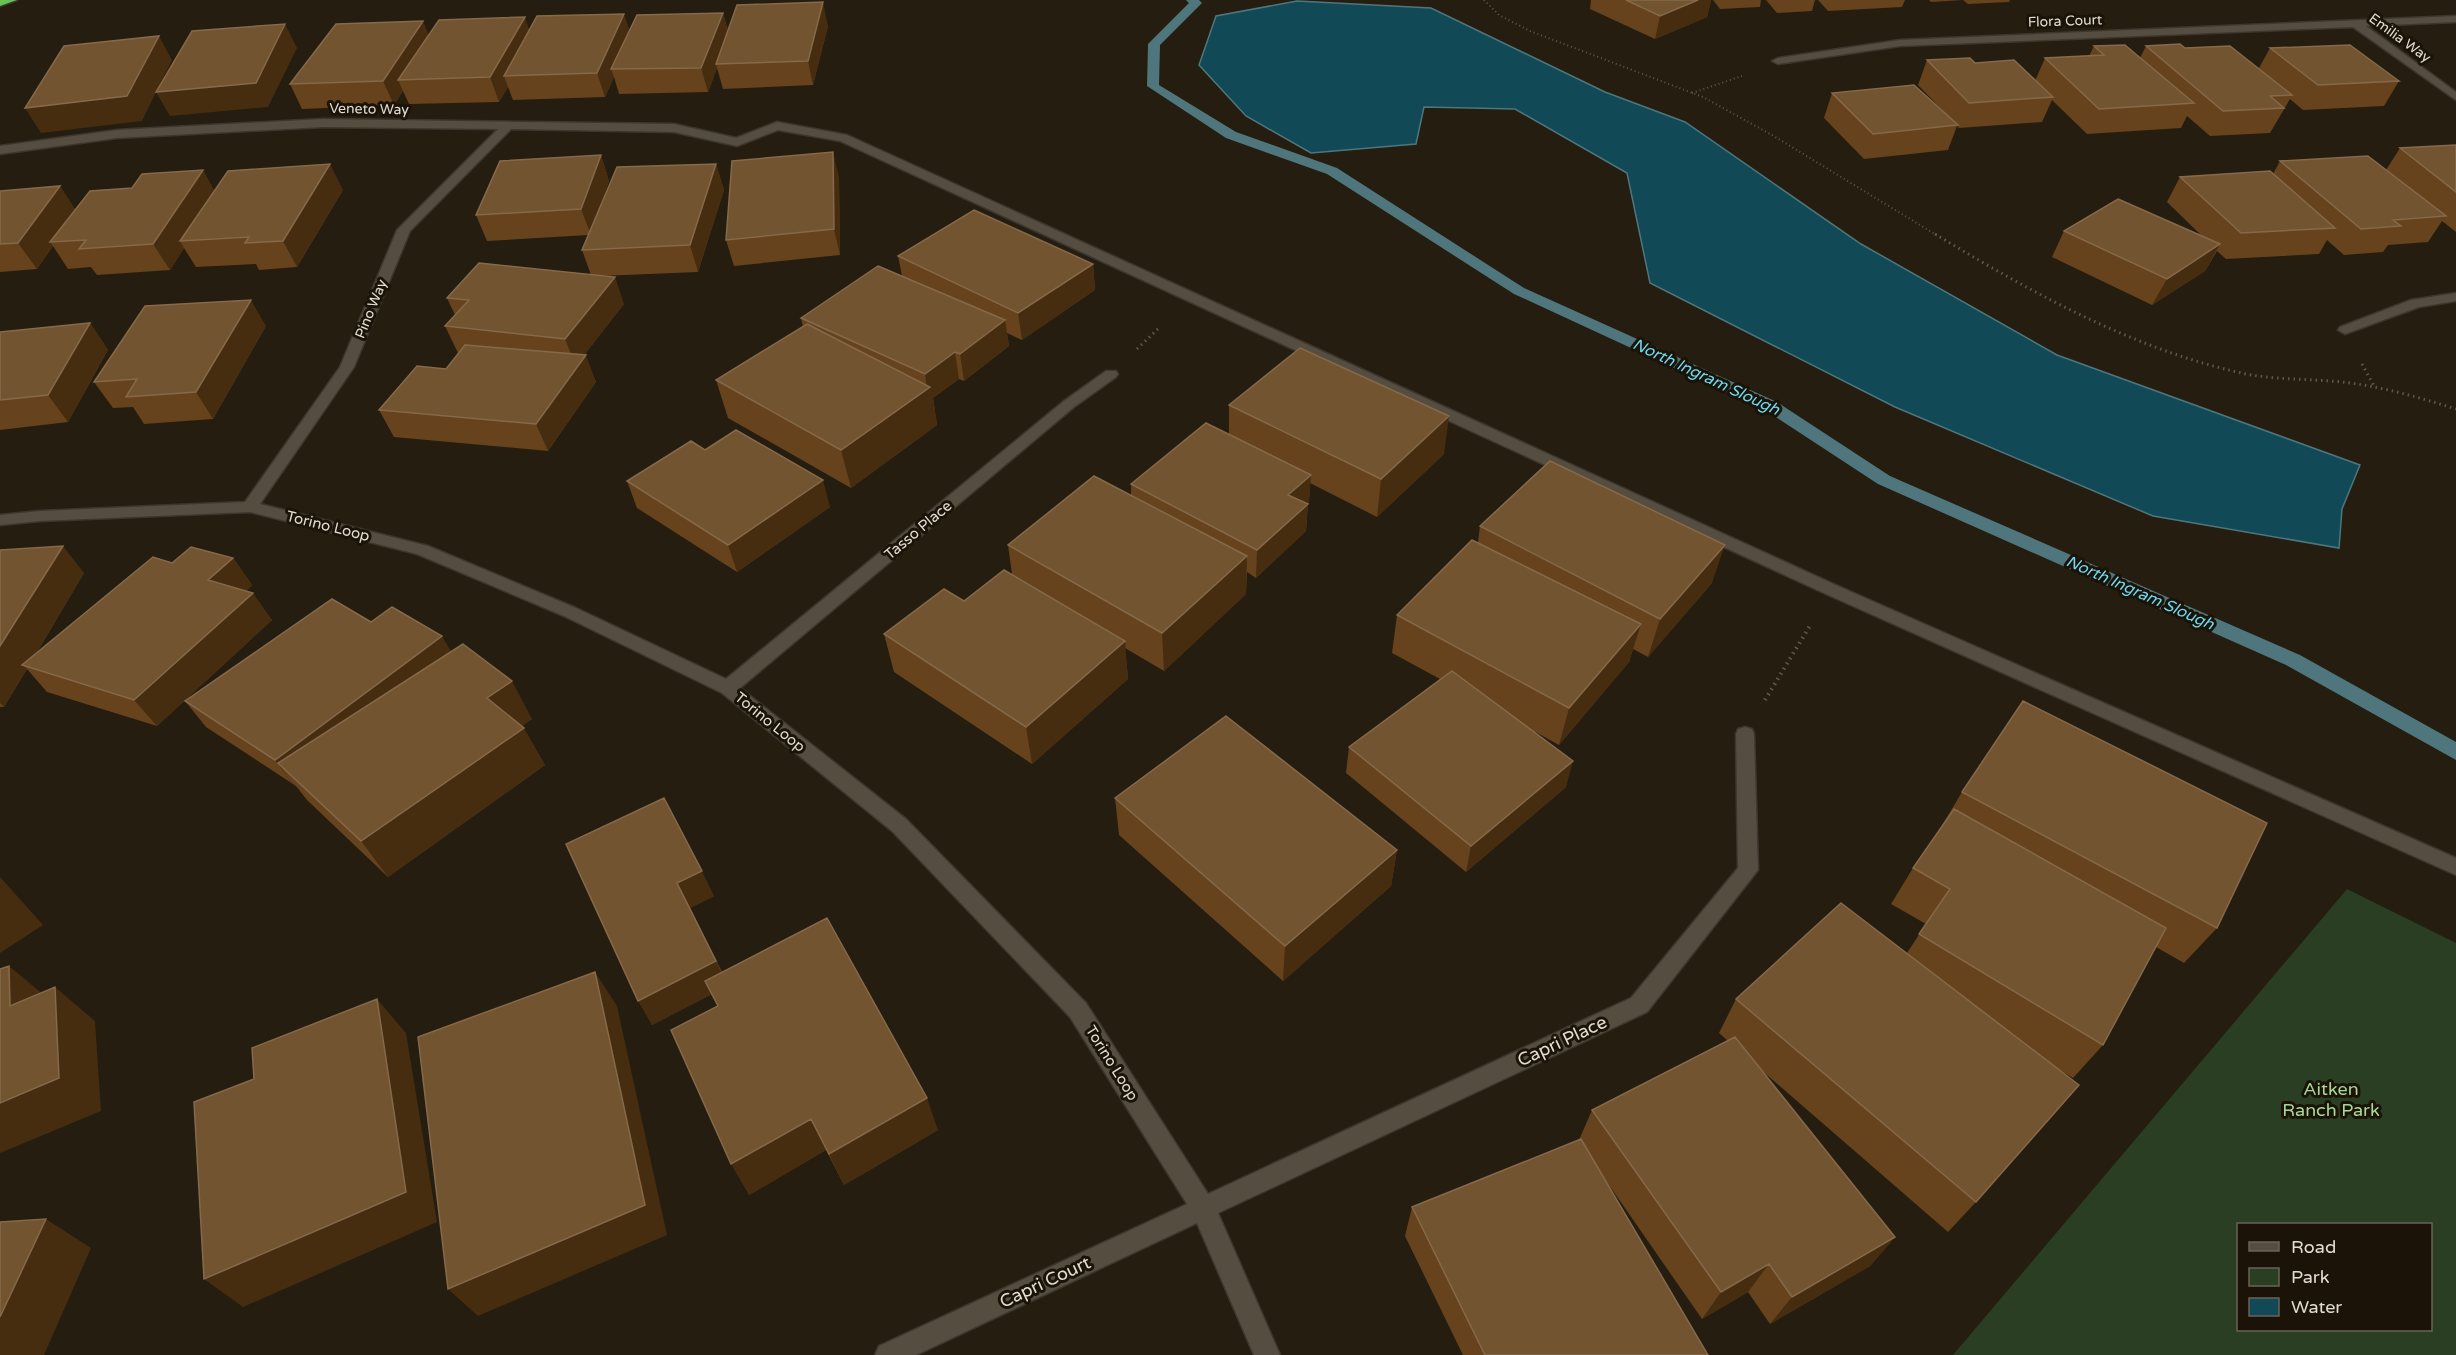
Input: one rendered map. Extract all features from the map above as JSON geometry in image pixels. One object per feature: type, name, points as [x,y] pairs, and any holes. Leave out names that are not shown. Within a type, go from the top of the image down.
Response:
[{"type":"highway","points":[[0,3],[12,0]]},
{"type":"street","name":"Flora Court","points":[[1778,61],[1900,44],[2456,19]]},
{"type":"street","name":"Emilia Way","points":[[2356,24],[2456,97]]},
{"type":"street","name":"Veneto Way","points":[[0,150],[117,134],[323,123],[674,128],[737,142],[777,126],[843,138],[1191,297]]},
{"type":"street","name":"Pino Way","points":[[250,507],[347,367],[404,230],[507,126]]},
{"type":"street","points":[[1191,297],[1832,590],[2456,867]]},
{"type":"street","points":[[2345,330],[2416,303],[2456,297]]},
{"type":"street","name":"Tasso Place","points":[[728,688],[1069,404],[1111,374]]},
{"type":"street","name":"Torino Loop","points":[[0,520],[250,507],[422,550],[570,612],[728,688],[899,825],[1078,1010],[1203,1208],[1267,1355]]},
{"type":"street","name":"Capri Place","points":[[1203,1208],[1639,1005],[1748,870],[1744,734]]},
{"type":"street","name":"Capri Court","points":[[888,1355],[1203,1208]]},
{"type":"path","points":[[1484,0],[1498,15],[1530,31],[1610,64],[1692,93],[1772,135],[1960,249],[2121,333],[2197,362],[2240,373],[2350,383],[2398,391],[2456,409]]},
{"type":"path","points":[[1692,93],[1778,61]]},
{"type":"path","points":[[1111,374],[1191,297]]},
{"type":"path","points":[[1744,734],[1832,590]]},
{"type":"green space","name":"Aitken Ranch Park","points":[[2347,889],[2456,943],[2456,1355],[1953,1355]]},
{"type":"water","points":[[1297,1],[1431,8],[1605,92],[1685,122],[1861,244],[2057,355],[2360,465],[2342,509],[2339,548],[2153,516],[1895,407],[1650,283],[1627,173],[1515,109],[1424,107],[1416,144],[1311,153],[1246,116],[1199,65],[1216,16]]},
{"type":"building","points":[[1626,0],[1698,0],[1660,16]]},
{"type":"building","points":[[823,2],[808,61],[716,64],[737,5]]},
{"type":"building","points":[[723,13],[701,68],[611,69],[637,15]]},
{"type":"building","points":[[624,14],[597,73],[504,76],[537,16]]},
{"type":"building","points":[[525,17],[490,77],[398,80],[439,20]]},
{"type":"building","points":[[423,21],[383,81],[290,84],[336,24]]},
{"type":"building","points":[[285,24],[256,83],[156,92],[192,31]]},
{"type":"building","points":[[159,36],[127,96],[25,108],[64,46]]},
{"type":"building","points":[[2180,44],[2185,48],[2230,46],[2292,95],[2270,96],[2284,108],[2223,111],[2146,46]]},
{"type":"building","points":[[2125,45],[2194,103],[2099,109],[2045,58],[2104,55],[2094,46]]},
{"type":"building","points":[[2350,45],[2399,81],[2318,85],[2270,48]]},
{"type":"building","points":[[1970,58],[1975,63],[2014,60],[2053,97],[1969,103],[1927,60]]},
{"type":"building","points":[[1914,85],[1958,125],[1873,134],[1832,93]]},
{"type":"building","points":[[2456,145],[2456,192],[2400,148]]},
{"type":"building","points":[[833,152],[834,229],[726,240],[732,161]]},
{"type":"building","points":[[601,155],[581,209],[476,215],[500,161]]},
{"type":"building","points":[[2368,156],[2446,216],[2393,220],[2401,226],[2361,229],[2280,161]]},
{"type":"building","points":[[330,164],[283,241],[245,243],[249,237],[180,241],[228,171]]},
{"type":"building","points":[[716,164],[690,245],[582,250],[617,167]]},
{"type":"building","points":[[203,170],[153,244],[79,249],[86,240],[50,242],[90,191],[132,188],[142,174]]},
{"type":"building","points":[[2270,171],[2335,228],[2241,233],[2180,177]]},
{"type":"building","points":[[60,186],[18,243],[0,244],[0,191]]},
{"type":"building","points":[[2118,199],[2220,244],[2167,279],[2064,231]]},
{"type":"building","points":[[974,210],[1093,264],[1018,313],[898,256]]},
{"type":"building","points":[[479,263],[615,277],[565,339],[445,326],[469,300],[447,298]]},
{"type":"building","points":[[878,266],[1005,320],[960,354],[955,352],[925,374],[801,318]]},
{"type":"building","points":[[251,300],[196,392],[126,397],[137,379],[94,382],[145,306]]},
{"type":"building","points":[[90,323],[48,395],[0,400],[0,332]]},
{"type":"building","points":[[807,324],[930,387],[841,450],[716,380]]},
{"type":"building","points":[[465,345],[586,355],[536,424],[379,410],[417,366],[446,369]]},
{"type":"building","points":[[1300,348],[1449,416],[1381,479],[1229,405]]},
{"type":"building","points":[[1206,423],[1311,475],[1288,495],[1308,504],[1257,550],[1131,484]]},
{"type":"building","points":[[736,430],[823,480],[728,545],[627,481],[691,441],[705,450]]},
{"type":"building","points":[[1550,461],[1725,545],[1660,619],[1480,526]]},
{"type":"building","points":[[1094,476],[1247,556],[1162,633],[1008,545]]},
{"type":"building","points":[[1472,540],[1641,624],[1569,708],[1397,615]]},
{"type":"building","points":[[63,546],[0,646],[0,550]]},
{"type":"building","points":[[191,547],[233,558],[208,580],[253,593],[134,700],[22,665],[153,557],[172,563]]},
{"type":"building","points":[[1004,570],[1125,641],[1026,727],[884,634],[944,589],[964,601]]},
{"type":"building","points":[[332,599],[371,622],[392,607],[442,636],[275,760],[185,701]]},
{"type":"building","points":[[463,644],[512,681],[487,698],[524,728],[361,841],[278,763]]},
{"type":"building","points":[[1452,671],[1573,761],[1471,846],[1349,747]]},
{"type":"building","points":[[2023,701],[2267,823],[2217,928],[1962,792]]},
{"type":"building","points":[[1226,716],[1397,850],[1285,946],[1115,798]]},
{"type":"building","points":[[664,798],[702,871],[677,883],[716,961],[638,1001],[566,844]]},
{"type":"building","points":[[1954,809],[2166,928],[2103,1045],[1919,934],[1950,889],[1913,868]]},
{"type":"building","points":[[1841,903],[2079,1085],[1976,1202],[1736,999]]},
{"type":"building","points":[[827,918],[927,1098],[829,1154],[811,1119],[731,1164],[671,1030],[718,1006],[705,981]]},
{"type":"building","points":[[9,966],[10,1006],[55,987],[59,1078],[0,1103],[0,969]]},
{"type":"building","points":[[595,972],[645,1205],[448,1289],[418,1037]]},
{"type":"building","points":[[377,999],[406,1192],[204,1279],[194,1102],[254,1079],[252,1048]]},
{"type":"building","points":[[1735,1037],[1895,1237],[1792,1297],[1769,1264],[1721,1292],[1592,1110]]},
{"type":"building","points":[[1581,1139],[1708,1355],[1485,1355],[1412,1207]]},
{"type":"building","points":[[46,1219],[0,1317],[0,1222]]},
{"type":"waterway","name":"North Ingram Slough","points":[[1192,0],[1196,3],[1154,44],[1153,86],[1231,135],[1332,171],[1519,291],[1771,406],[1884,480],[2293,660],[2456,752]]}]
